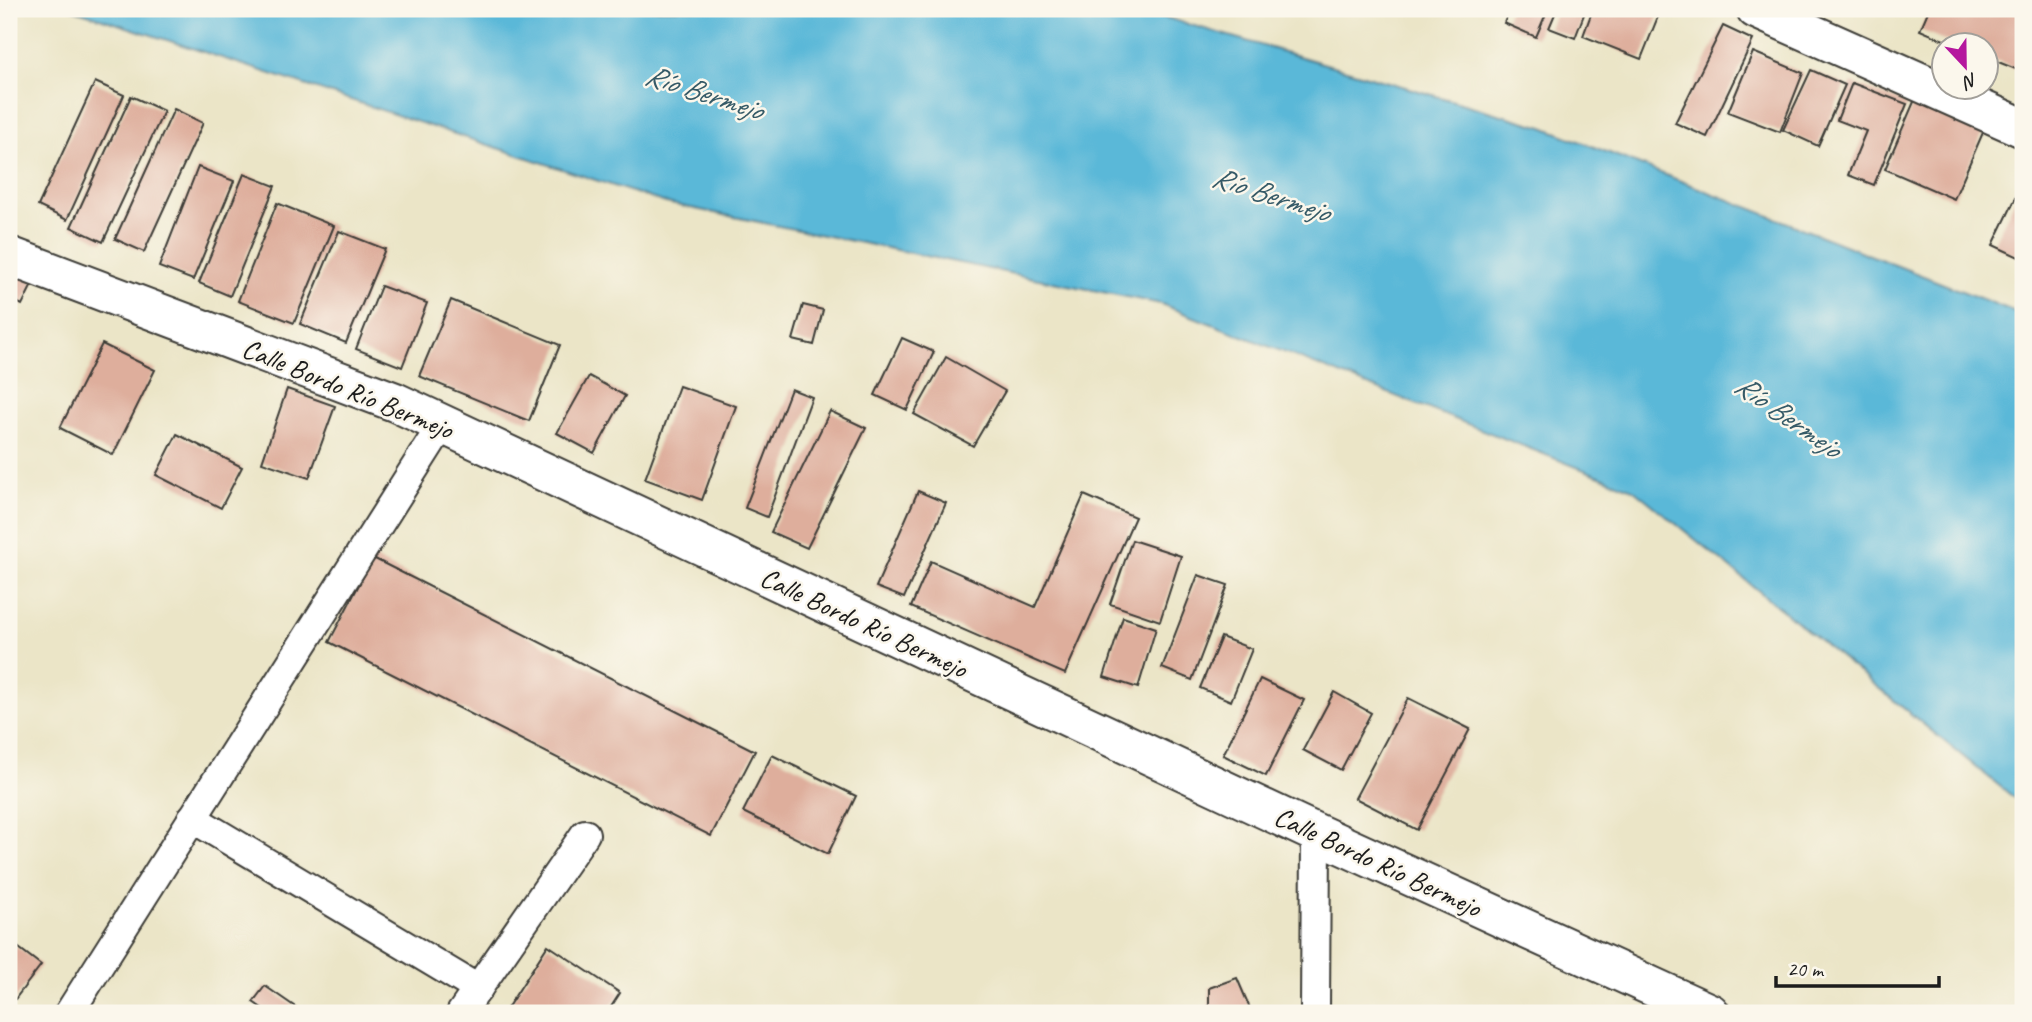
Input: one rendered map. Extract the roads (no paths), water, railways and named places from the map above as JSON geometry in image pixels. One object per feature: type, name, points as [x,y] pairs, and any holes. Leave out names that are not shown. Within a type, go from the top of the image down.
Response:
[{"type":"street","points":[[1756,9],[2023,128]]},
{"type":"street","name":"Calle Bordo Río Bermejo","points":[[9,256],[395,402],[1316,833],[1710,1013]]},
{"type":"lane","points":[[69,1013],[442,425]]},
{"type":"lane","points":[[192,818],[478,989]]},
{"type":"lane","points":[[1315,1013],[1316,833]]},
{"type":"lane","points":[[461,1013],[585,834]]},
{"type":"water","name":"Río Bermejo","points":[[72,9],[1136,9],[1543,127],[2023,315],[2023,805],[1633,489],[1161,304],[666,203]]}]
